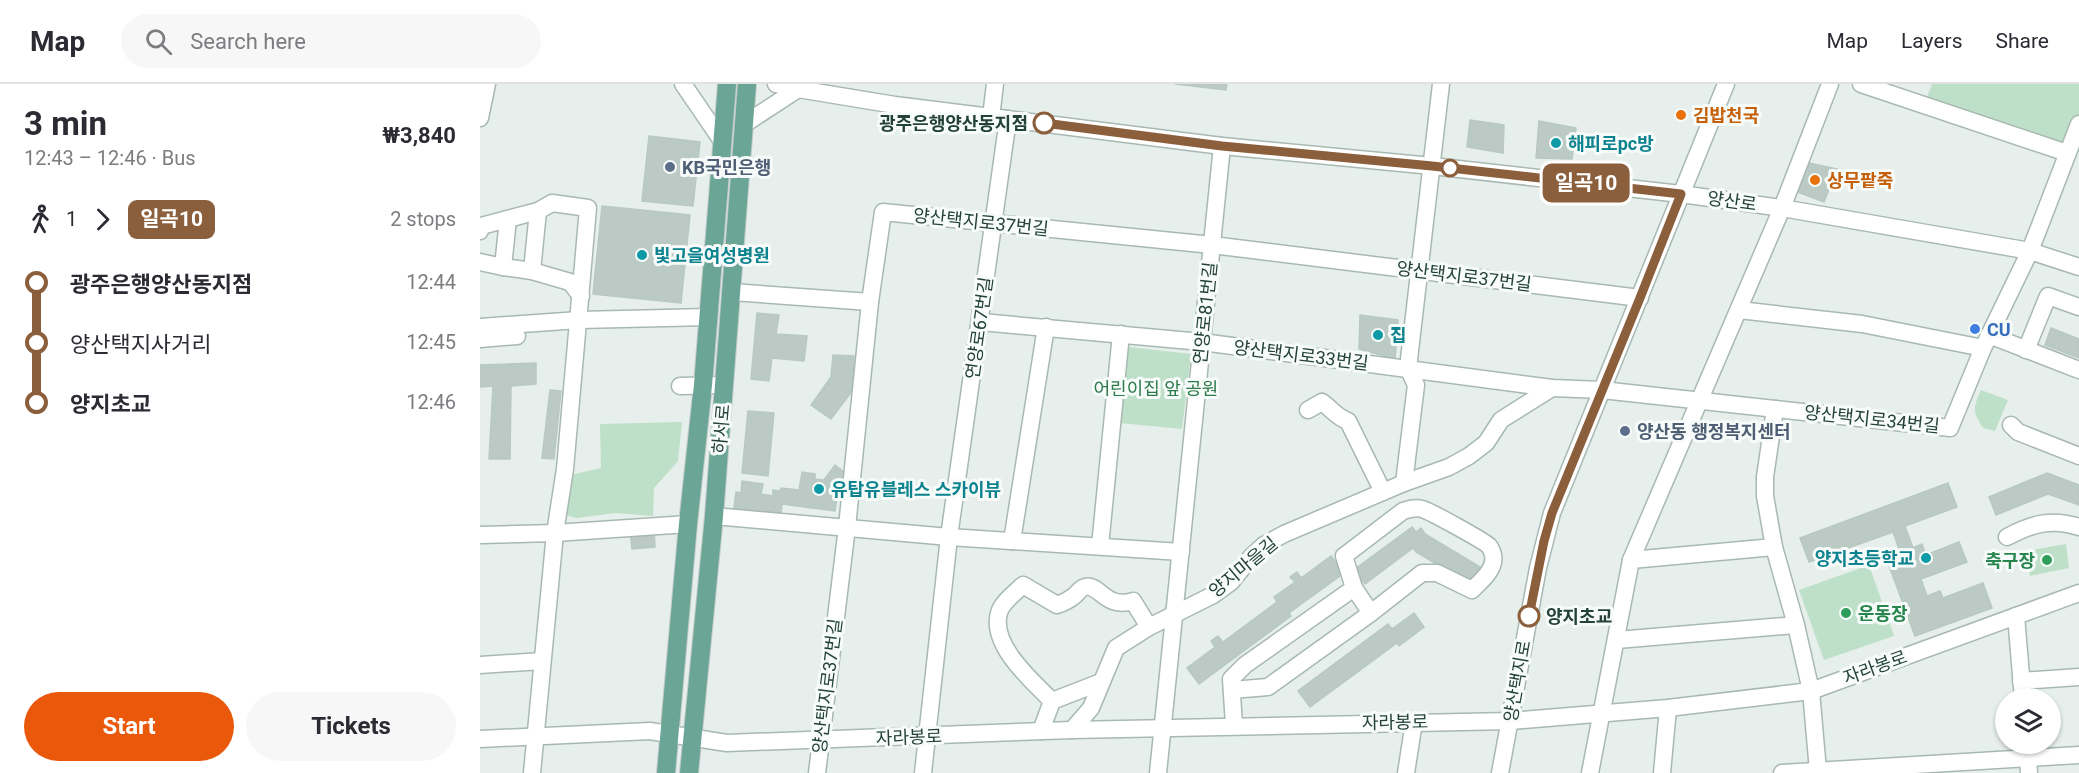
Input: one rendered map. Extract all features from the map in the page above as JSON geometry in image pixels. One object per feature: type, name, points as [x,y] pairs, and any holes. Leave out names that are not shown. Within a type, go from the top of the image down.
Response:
[{"type":"main road","name":"하서로","points":[[666,773],[709,317],[726,84]]},
{"type":"main road","name":"하서로","points":[[689,773],[714,516],[747,84]]},
{"type":"street","points":[[480,118],[486,84]]},
{"type":"street","points":[[683,84],[722,141]]},
{"type":"street","name":"양산로","points":[[776,84],[895,105],[1222,146],[1432,166],[1681,194],[1782,208],[2030,251],[2079,267]]},
{"type":"street","name":"연양로67번길","points":[[923,773],[949,537],[994,224],[1000,118],[995,84]]},
{"type":"street","points":[[1404,483],[1416,385],[1408,368],[1441,84]]},
{"type":"street","name":"양산택지로","points":[[1500,773],[1544,541],[1552,513],[1640,298],[1723,84]]},
{"type":"street","name":"양산로","points":[[1782,208],[1830,84]]},
{"type":"street","points":[[1861,84],[2067,153]]},
{"type":"street","points":[[743,125],[796,87]]},
{"type":"street","name":"양산택지로34번길","points":[[1602,390],[1950,428],[1986,342],[2030,251],[2079,124]]},
{"type":"street","name":"연양로81번길","points":[[1158,773],[1222,146]]},
{"type":"street","points":[[480,231],[481,226],[538,211],[552,203],[588,208],[565,469],[555,533],[532,773]]},
{"type":"street","points":[[1590,773],[1631,561],[1782,208]]},
{"type":"street","points":[[532,271],[538,211]]},
{"type":"street","name":"양산택지로37번길","points":[[818,773],[870,302],[883,212],[1212,245],[1640,298]]},
{"type":"street","points":[[503,267],[508,219]]},
{"type":"street","points":[[480,262],[532,271],[570,282],[581,296]]},
{"type":"street","points":[[732,292],[870,302]]},
{"type":"street","points":[[2026,350],[2048,296],[2079,307]]},
{"type":"street","points":[[1739,310],[1862,324],[1986,342],[2026,350],[2079,370]]},
{"type":"street","points":[[480,327],[709,317]]},
{"type":"street","name":"양산택지로33번길","points":[[981,322],[1202,342],[1552,388],[1602,390]]},
{"type":"street","points":[[480,339],[517,336],[519,326]]},
{"type":"street","points":[[1012,541],[1046,327]]},
{"type":"street","points":[[1100,546],[1121,334]]},
{"type":"street","points":[[680,386],[724,385]]},
{"type":"street","name":"양지마을길","points":[[1072,730],[1091,708],[1116,648],[1149,627],[1214,596],[1232,582],[1252,556],[1273,540],[1404,483],[1449,467],[1469,456],[1486,443],[1501,420],[1552,388]]},
{"type":"street","points":[[1308,410],[1322,402],[1338,418],[1348,422],[1383,492]]},
{"type":"street","points":[[1775,409],[1765,477],[1765,496],[1774,547],[1811,691],[1818,771]]},
{"type":"street","points":[[2011,425],[2018,432],[2079,456]]},
{"type":"street","points":[[1232,690],[1269,687],[1371,613],[1422,573],[1437,573],[1472,590],[1484,579],[1493,564],[1490,546],[1424,509],[1403,511],[1344,556],[1354,588],[1371,613]]},
{"type":"street","points":[[714,516],[949,537],[1181,552]]},
{"type":"street","points":[[2007,537],[2025,527],[2040,523],[2067,523],[2079,527]]},
{"type":"street","points":[[486,535],[688,524]]},
{"type":"street","points":[[1631,561],[1774,547]]},
{"type":"street","points":[[1052,700],[1017,664],[1002,641],[998,627],[999,611],[1023,585],[1057,605],[1073,597],[1083,587],[1090,587],[1115,603],[1122,605],[1133,602],[1149,627]]},
{"type":"street","points":[[1234,725],[1231,679],[1245,665],[1354,588]]},
{"type":"street","name":"자라봉로","points":[[480,739],[644,731],[727,743],[1234,725],[1510,721],[1668,708],[1811,691],[2079,593]]},
{"type":"street","points":[[2016,616],[2022,688]]},
{"type":"street","points":[[1617,640],[1796,626]]},
{"type":"street","points":[[480,665],[542,661]]},
{"type":"street","points":[[2021,681],[2079,677]]},
{"type":"street","points":[[1052,700],[1101,682]]},
{"type":"street","points":[[1041,731],[1052,700]]},
{"type":"street","points":[[1662,773],[1668,708]]},
{"type":"street","points":[[1406,773],[1414,722]]},
{"type":"street","points":[[1782,773],[2079,756]]},
{"type":"green space","points":[[1932,84],[2079,84],[2079,116],[2066,149],[1926,100]]},
{"type":"green space","name":"어린이집 앞 공원","points":[[1129,347],[1191,354],[1182,429],[1120,423]]},
{"type":"green space","points":[[1981,390],[2008,400],[1995,431],[1983,428],[1975,413],[1975,405]]},
{"type":"green space","points":[[682,422],[678,461],[654,488],[653,516],[616,513],[576,518],[566,515],[570,475],[601,468],[600,424]]},
{"type":"green space","name":"축구장","points":[[2066,544],[2069,568],[2030,576],[2026,551]]},
{"type":"green space","name":"운동장","points":[[1869,565],[1894,636],[1824,660],[1799,590]]},
{"type":"building","points":[[1175,84],[1227,84],[1226,90]]},
{"type":"building","points":[[1470,120],[1504,125],[1503,153],[1467,147]]},
{"type":"building","name":"해피로pc방","points":[[1539,121],[1576,128],[1572,159],[1536,158]]},
{"type":"building","points":[[649,136],[700,142],[693,206],[642,201]]},
{"type":"building","name":"상무팥죽","points":[[1800,161],[1837,169],[1824,202],[1795,191]]},
{"type":"building","name":"빛고을여성병원","points":[[602,206],[690,215],[681,303],[593,294]]},
{"type":"building","points":[[757,313],[779,315],[776,334],[807,336],[804,361],[772,358],[769,381],[751,379]]},
{"type":"building","name":"집","points":[[1360,315],[1398,320],[1395,359],[1359,349]]},
{"type":"building","points":[[2051,328],[2079,339],[2079,358],[2045,345]]},
{"type":"building","points":[[833,355],[854,356],[853,390],[831,419],[811,405],[831,377]]},
{"type":"building","points":[[536,363],[536,384],[511,386],[510,459],[489,459],[493,386],[480,387],[480,365]]},
{"type":"building","points":[[550,390],[561,391],[554,459],[542,458]]},
{"type":"building","points":[[748,411],[774,413],[768,476],[742,473]]},
{"type":"building","name":"유탑유블레스 스카이뷰","points":[[835,465],[848,475],[838,490],[835,511],[782,504],[781,514],[734,508],[736,492],[741,493],[742,481],[763,484],[761,494],[773,496],[773,490],[780,491],[781,488],[799,490],[802,472],[815,474],[815,479],[824,480]]},
{"type":"building","points":[[2047,473],[2079,485],[2079,505],[2048,494],[1996,515],[1989,497]]},
{"type":"building","name":"양지초등학교","points":[[1948,483],[1957,507],[1905,526],[1913,548],[1922,544],[1926,555],[1959,542],[1967,562],[1921,579],[1927,596],[1940,591],[1943,598],[1983,583],[1992,608],[1915,636],[1885,555],[1899,549],[1893,532],[1809,562],[1800,538]]},
{"type":"building","points":[[1412,527],[1416,532],[1421,528],[1425,534],[1485,570],[1470,584],[1413,548],[1365,584],[1354,570]]},
{"type":"building","points":[[654,528],[655,547],[632,549],[630,530]]},
{"type":"building","points":[[1331,556],[1344,573],[1289,613],[1291,616],[1199,684],[1187,668],[1215,647],[1211,641],[1218,636],[1223,642],[1277,602],[1274,597],[1295,582],[1290,577],[1297,572],[1301,578]]},
{"type":"building","points":[[1414,613],[1424,627],[1399,646],[1397,643],[1310,707],[1298,691],[1388,624],[1392,629]]},
{"type":"bus line","name":"일곡10","points":[[1044,123],[1222,146],[1432,166],[1681,194],[1552,513],[1529,616]]},
{"type":"place","name":"김밥천국","points":[[1681,115]]},
{"type":"place","name":"광주은행양산동지점","points":[[1044,123]]},
{"type":"place","name":"해피로pc방","points":[[1556,143]]},
{"type":"place","name":"KB국민은행","points":[[670,167]]},
{"type":"place","name":"상무팥죽","points":[[1815,180]]},
{"type":"place","name":"빛고을여성병원","points":[[642,255]]},
{"type":"place","name":"CU","points":[[1975,329]]},
{"type":"place","name":"집","points":[[1378,335]]},
{"type":"place","name":"양산동 행정복지센터","points":[[1625,431]]},
{"type":"place","name":"유탑유블레스 스카이뷰","points":[[819,489]]},
{"type":"place","name":"양지초등학교","points":[[1926,558]]},
{"type":"place","name":"축구장","points":[[2047,560]]},
{"type":"place","name":"운동장","points":[[1846,613]]},
{"type":"place","name":"양지초교","points":[[1529,616]]}]
